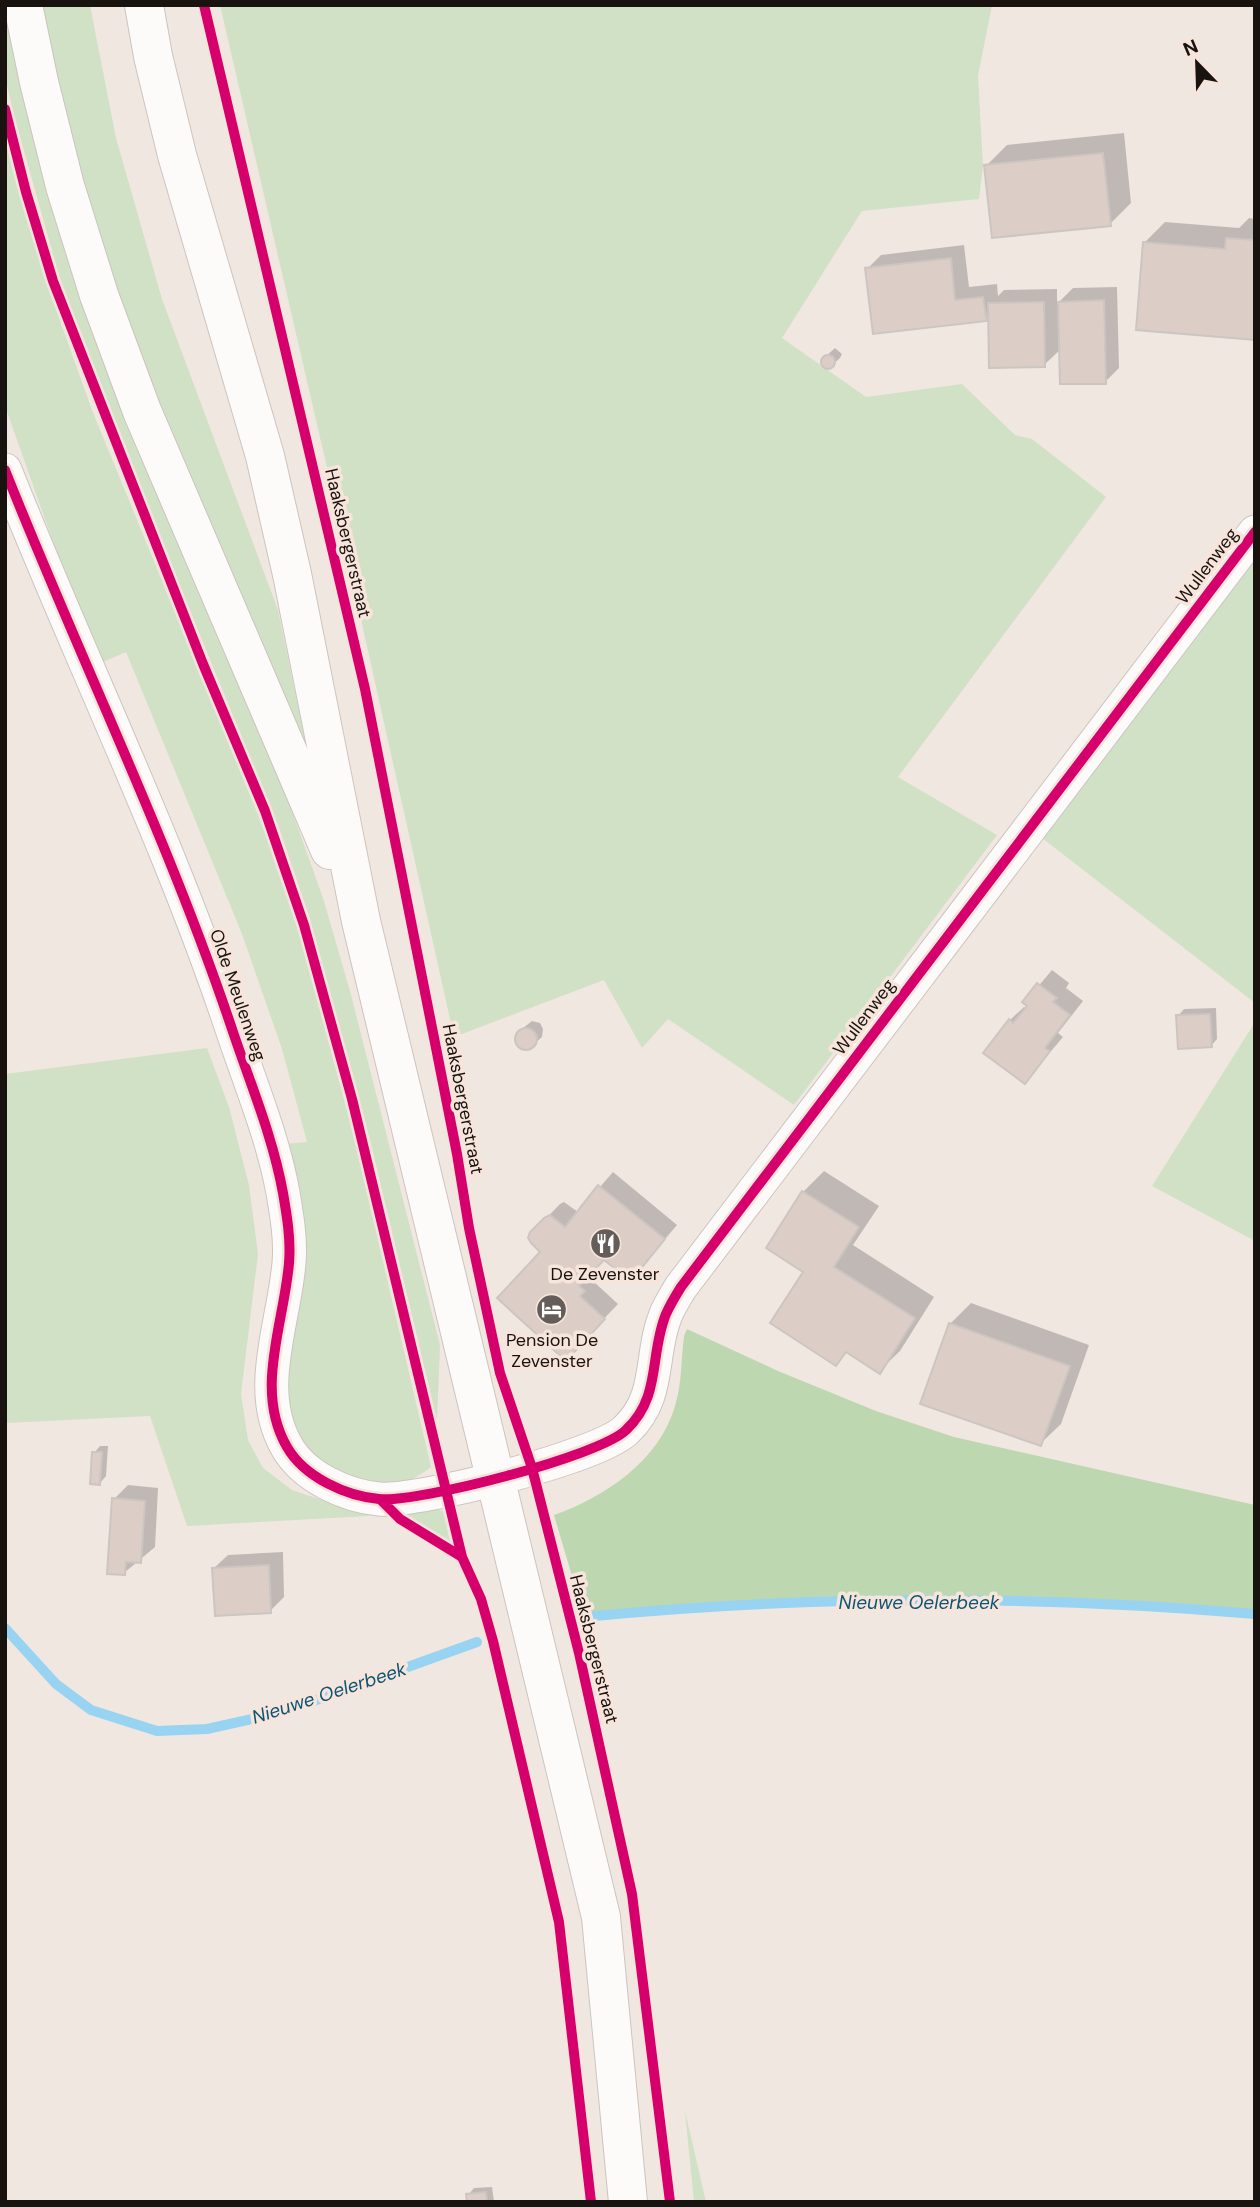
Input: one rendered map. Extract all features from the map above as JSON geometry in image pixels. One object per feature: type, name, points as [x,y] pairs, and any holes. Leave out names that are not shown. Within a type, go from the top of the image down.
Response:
[{"type":"main road","points":[[23,5],[65,186],[99,295],[148,423],[361,921]]},
{"type":"main road","points":[[144,5],[153,56],[177,155],[265,456],[292,574],[361,921],[601,1917],[628,2202]]},
{"type":"street","name":"Olde Meulenweg","points":[[5,470],[208,958],[279,1169],[288,1222],[289,1262],[271,1372],[273,1414],[287,1448],[299,1463],[315,1476],[346,1492],[381,1500],[446,1491],[495,1479]]},
{"type":"street","name":"Wullenweg","points":[[495,1479],[606,1443],[623,1434],[634,1421],[648,1402],[666,1314],[681,1287],[1255,532]]},
{"type":"green space","points":[[5,5],[323,898],[350,991],[440,1345],[437,1421],[371,1144],[309,916],[279,828],[105,404],[61,283],[5,76]]},
{"type":"green space","points":[[36,5],[90,5],[116,138],[162,299],[278,610],[307,750],[117,313]]},
{"type":"green space","points":[[220,5],[992,5],[978,76],[983,166],[979,199],[862,211],[782,338],[866,397],[962,384],[1015,435],[1032,439],[1106,497],[898,777],[997,835],[794,1105],[668,1019],[642,1048],[604,980],[454,1037],[334,498]]},
{"type":"green space","points":[[5,140],[47,284],[92,410],[270,844],[300,934],[355,1141],[431,1467],[400,1484],[346,1486],[285,1425],[285,1144],[307,1142],[282,1049],[242,934],[126,652],[101,663],[64,573],[5,406]]},
{"type":"green space","points":[[1255,557],[1255,1003],[1042,838]]},
{"type":"green space","points":[[1255,1022],[1255,1241],[1152,1186]]},
{"type":"green space","points":[[207,1048],[229,1107],[249,1185],[258,1254],[241,1394],[248,1440],[263,1468],[292,1490],[370,1516],[187,1526],[150,1416],[5,1423],[5,1074]]},
{"type":"green space","points":[[687,1329],[778,1371],[876,1411],[954,1437],[1255,1505],[1255,1614],[1087,1603],[919,1600],[751,1605],[584,1617],[554,1515],[610,1487],[628,1474],[657,1444],[675,1406]]},
{"type":"green space","points":[[431,1508],[443,1511],[450,1542],[400,1512]]},
{"type":"green space","points":[[685,2111],[706,2202],[694,2202]]},
{"type":"building","points":[[1103,153],[1111,226],[992,238],[984,165]]},
{"type":"building","points":[[1226,238],[1255,240],[1255,340],[1136,330],[1143,242],[1225,249]]},
{"type":"building","points":[[951,258],[955,300],[983,297],[987,321],[873,334],[865,268]]},
{"type":"building","points":[[1104,300],[1106,384],[1060,384],[1058,302]]},
{"type":"building","points":[[1044,302],[1045,367],[989,368],[988,303]]},
{"type":"building","points":[[825,355],[831,355],[835,362],[831,369],[825,369],[821,365],[821,359]]},
{"type":"building","points":[[1037,983],[1057,998],[1053,1002],[1070,1015],[1045,1048],[1050,1051],[1025,1084],[983,1053],[1009,1019],[1013,1023],[1027,1006],[1022,1002]]},
{"type":"building","points":[[1210,1014],[1212,1047],[1178,1049],[1176,1015]]},
{"type":"building","points":[[526,1028],[534,1031],[537,1039],[534,1047],[526,1050],[518,1047],[515,1039],[518,1031]]},
{"type":"building","points":[[598,1185],[665,1239],[631,1281],[604,1260],[579,1286],[585,1291],[580,1296],[605,1319],[566,1361],[497,1298],[540,1252],[528,1238],[530,1232],[550,1215],[565,1227]]},
{"type":"building","points":[[802,1191],[859,1227],[834,1267],[915,1318],[880,1374],[846,1352],[836,1366],[770,1323],[803,1272],[766,1248]]},
{"type":"building","points":[[949,1323],[1070,1366],[1041,1446],[920,1404]]},
{"type":"building","points":[[92,1452],[102,1452],[100,1485],[90,1484]]},
{"type":"building","points":[[112,1498],[145,1501],[141,1563],[126,1562],[125,1575],[107,1574]]},
{"type":"building","points":[[269,1565],[271,1613],[215,1616],[212,1568]]},
{"type":"building","points":[[486,2192],[487,2202],[467,2202],[466,2194]]},
{"type":"waterway","name":"Nieuwe Oelerbeek","points":[[584,1617],[751,1605],[919,1600],[1087,1603],[1255,1614]]},
{"type":"waterway","name":"Nieuwe Oelerbeek","points":[[5,1628],[56,1684],[91,1710],[157,1731],[207,1729],[283,1712],[477,1642]]},
{"type":"cycle path","name":"Haaksbergerstraat","points":[[204,5],[365,689],[457,1154],[469,1228],[500,1373],[532,1468],[579,1653],[632,1894],[670,2202]]},
{"type":"cycle path","points":[[5,109],[53,281],[203,664],[265,811],[304,925],[352,1099],[462,1557],[481,1599],[493,1641],[559,1922],[591,2202]]},
{"type":"cycle path","points":[[5,470],[180,887],[260,1110],[279,1172],[288,1228],[289,1263],[272,1380],[277,1425],[294,1458],[315,1476],[353,1494],[379,1499],[430,1494],[507,1476],[582,1452],[610,1441],[626,1430],[645,1403],[661,1329],[681,1287],[1255,532]]},
{"type":"cycle path","points":[[381,1500],[400,1519],[462,1557]]},
{"type":"place","name":"De Zevenster","points":[[605,1243]]},
{"type":"place","name":"Pension De Zevenster","points":[[552,1309]]}]
